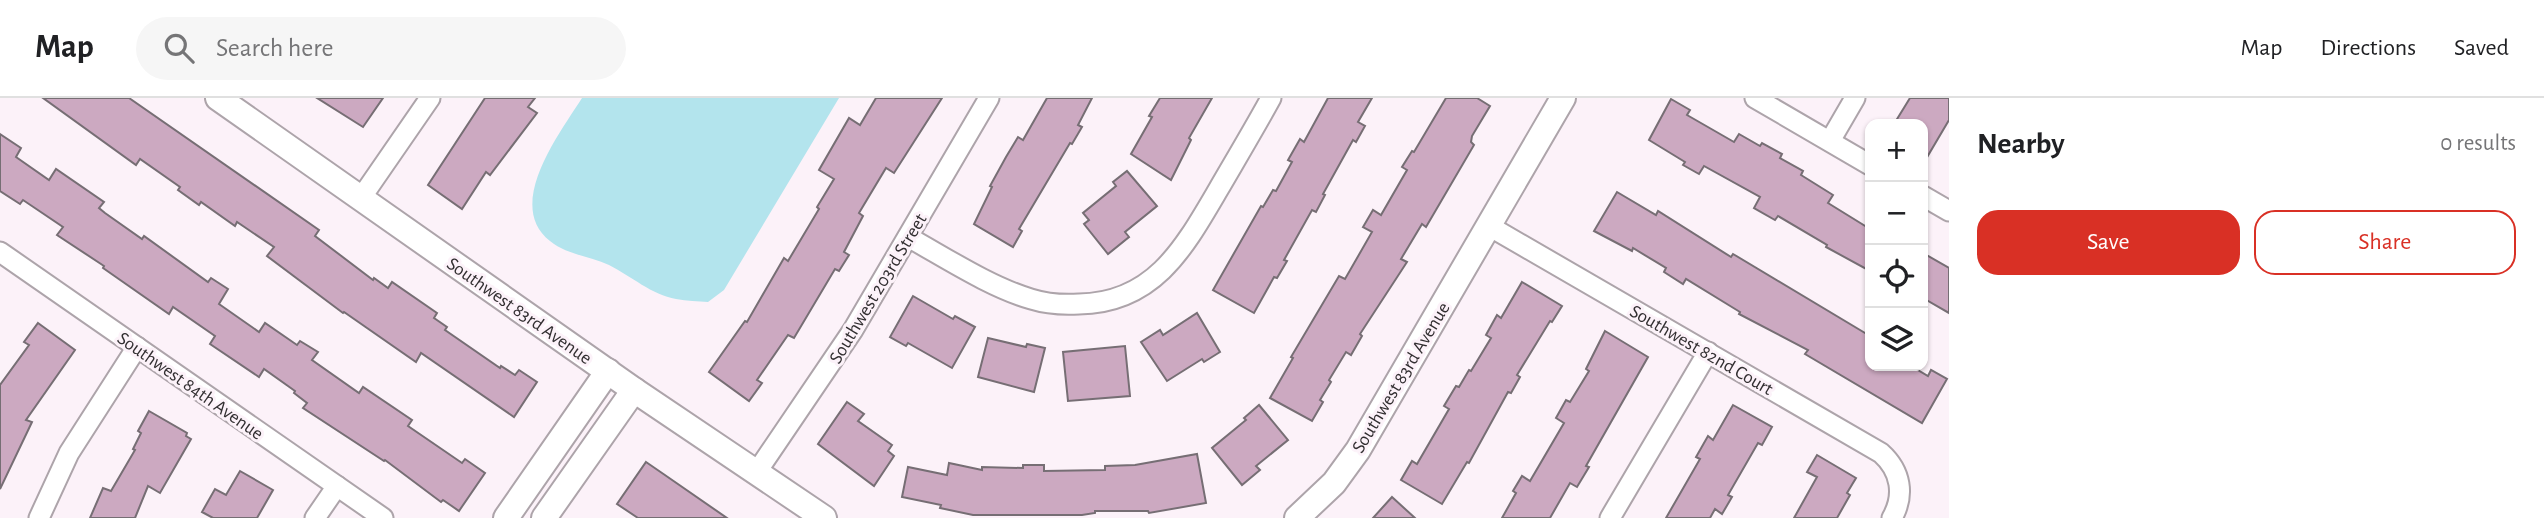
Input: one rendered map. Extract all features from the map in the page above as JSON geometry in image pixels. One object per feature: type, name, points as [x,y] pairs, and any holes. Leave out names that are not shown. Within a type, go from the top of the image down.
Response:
[{"type":"street","name":"Southwest 83rd Avenue","points":[[218,98],[634,390],[824,518]]},
{"type":"street","points":[[360,198],[430,98]]},
{"type":"street","name":"Southwest 203rd Street","points":[[756,473],[853,330],[989,98]]},
{"type":"street","points":[[908,237],[999,286],[1032,300],[1059,304],[1090,304],[1118,299],[1134,292],[1161,271],[1186,244],[1271,98]]},
{"type":"street","name":"Southwest 83rd Avenue","points":[[1297,518],[1334,483],[1358,450],[1563,98]]},
{"type":"street","points":[[1755,98],[1865,162]]},
{"type":"street","points":[[1830,141],[1855,98]]},
{"type":"street","points":[[1928,199],[1949,211]]},
{"type":"street","name":"Southwest 82nd Court","points":[[1489,226],[1881,453],[1894,468],[1900,486],[1899,499],[1892,518]]},
{"type":"street","name":"Southwest 84th Avenue","points":[[0,252],[383,518]]},
{"type":"street","points":[[39,518],[69,453],[137,347]]},
{"type":"street","points":[[1610,518],[1708,352]]},
{"type":"street","points":[[506,518],[608,371]]},
{"type":"street","points":[[544,518],[634,390]]},
{"type":"street","points":[[315,518],[337,486]]},
{"type":"water","points":[[582,98],[839,98],[724,290],[708,302],[658,294],[609,265],[557,246],[537,226],[532,208],[540,169]]},
{"type":"building","points":[[43,98],[129,98],[319,230],[315,236],[373,280],[374,278],[388,288],[392,282],[437,313],[434,318],[447,327],[445,330],[500,368],[501,366],[515,375],[519,370],[537,382],[514,417],[421,353],[416,362],[343,313],[267,256],[274,247],[237,222],[235,226],[201,202],[199,205],[178,190],[180,187],[140,159],[136,165]]},
{"type":"building","points":[[317,98],[383,98],[363,127]]},
{"type":"building","points":[[485,98],[535,98],[528,107],[537,113],[490,175],[486,172],[462,209],[428,185]]},
{"type":"building","points":[[876,98],[942,98],[894,173],[886,168],[859,213],[863,216],[844,252],[849,255],[839,271],[835,269],[794,338],[788,335],[757,380],[762,383],[749,401],[709,372],[745,321],[747,322],[784,258],[788,261],[819,209],[817,207],[834,179],[819,170],[849,118],[860,125]]},
{"type":"building","points":[[1047,98],[1092,98],[1078,125],[1082,127],[1019,229],[1022,231],[1013,247],[974,224],[1006,157],[1018,137],[1023,140]]},
{"type":"building","points":[[1160,98],[1212,98],[1189,138],[1191,140],[1171,180],[1131,154]]},
{"type":"building","points":[[1328,98],[1372,98],[1358,122],[1365,126],[1356,142],[1353,140],[1316,212],[1312,210],[1284,260],[1287,261],[1277,278],[1274,277],[1254,313],[1213,290],[1261,206],[1263,207],[1273,190],[1276,191],[1292,162],[1288,160],[1300,139],[1304,142]]},
{"type":"building","points":[[1446,98],[1477,98],[1490,106],[1472,136],[1471,142],[1474,145],[1426,227],[1422,224],[1401,259],[1407,262],[1360,334],[1362,336],[1351,355],[1346,352],[1329,380],[1331,382],[1320,400],[1323,402],[1312,421],[1270,398],[1339,276],[1345,279],[1372,232],[1363,227],[1373,210],[1381,215],[1407,170],[1402,167]]},
{"type":"building","points":[[1910,98],[1949,98],[1949,120],[1928,156],[1928,119],[1897,119]]},
{"type":"building","points":[[1671,99],[1690,110],[1687,115],[1734,142],[1739,134],[1782,154],[1780,158],[1803,171],[1801,175],[1833,195],[1828,203],[1865,226],[1865,268],[1778,216],[1775,220],[1754,208],[1760,197],[1704,166],[1699,174],[1649,140]]},
{"type":"building","points":[[0,134],[21,148],[16,157],[49,180],[56,169],[104,202],[99,208],[142,239],[144,236],[208,282],[211,278],[228,289],[219,304],[259,332],[265,323],[297,345],[300,341],[318,352],[312,360],[359,393],[363,387],[412,420],[408,426],[462,463],[465,459],[485,473],[459,511],[443,500],[441,502],[385,460],[303,408],[307,403],[294,393],[295,391],[264,369],[259,377],[210,344],[215,336],[173,307],[169,314],[103,268],[104,266],[57,235],[63,227],[23,200],[20,204],[0,191]]},
{"type":"building","points":[[1127,171],[1157,206],[1125,232],[1129,237],[1108,254],[1084,224],[1089,220],[1083,213],[1116,186],[1113,182]]},
{"type":"building","points":[[1617,192],[1656,215],[1658,211],[1731,257],[1733,254],[1865,333],[1865,371],[1920,371],[1928,376],[1931,370],[1947,379],[1922,423],[1805,354],[1808,350],[1739,314],[1740,312],[1686,279],[1683,284],[1664,272],[1666,268],[1633,248],[1632,251],[1594,231]]},
{"type":"building","points":[[1928,256],[1949,268],[1949,313],[1928,301]]},
{"type":"building","points":[[1522,282],[1562,306],[1517,375],[1520,377],[1511,393],[1508,392],[1469,463],[1467,462],[1442,504],[1401,480],[1412,461],[1417,464],[1449,409],[1444,406],[1456,386],[1459,387],[1469,370],[1471,371],[1491,338],[1486,335],[1497,315],[1501,318]]},
{"type":"building","points":[[913,296],[953,319],[955,316],[975,327],[952,368],[908,343],[906,346],[890,337]]},
{"type":"building","points":[[1197,313],[1220,352],[1204,362],[1202,359],[1167,381],[1141,342],[1160,330],[1163,335]]},
{"type":"building","points":[[38,323],[75,350],[26,420],[32,422],[0,489],[0,385],[29,345],[24,342]]},
{"type":"building","points":[[1605,331],[1648,357],[1586,466],[1589,467],[1577,487],[1570,483],[1550,518],[1502,518],[1522,476],[1530,481],[1564,423],[1556,418],[1566,400],[1570,402],[1589,371],[1586,369]]},
{"type":"building","points":[[988,338],[1026,347],[1027,344],[1045,348],[1034,392],[978,377]]},
{"type":"building","points":[[1125,346],[1130,396],[1068,401],[1063,352]]},
{"type":"building","points":[[847,402],[864,414],[858,421],[892,445],[888,451],[894,456],[874,486],[818,444]]},
{"type":"building","points":[[1259,405],[1288,440],[1256,466],[1260,470],[1242,485],[1212,448],[1246,420],[1244,418]]},
{"type":"building","points":[[1733,405],[1772,427],[1762,445],[1758,443],[1728,495],[1732,497],[1722,514],[1715,509],[1710,518],[1666,518],[1700,459],[1696,457],[1708,436],[1713,440]]},
{"type":"building","points":[[149,411],[187,433],[186,436],[191,439],[160,493],[148,486],[135,518],[90,518],[103,488],[111,491],[135,450],[133,449],[141,433],[138,431]]},
{"type":"building","points":[[1197,454],[1206,503],[1149,513],[1095,511],[1082,515],[973,515],[902,497],[908,467],[947,475],[949,463],[982,470],[982,467],[1023,468],[1023,465],[1044,465],[1044,471],[1105,470],[1105,466],[1135,465]]},
{"type":"building","points":[[1817,455],[1856,478],[1847,493],[1850,495],[1837,518],[1794,518],[1817,477],[1807,472]]},
{"type":"building","points":[[646,462],[727,518],[638,518],[617,504]]},
{"type":"building","points":[[240,471],[273,490],[257,518],[213,518],[202,512],[215,489],[226,495]]},
{"type":"building","points":[[1392,497],[1415,518],[1373,518]]}]
